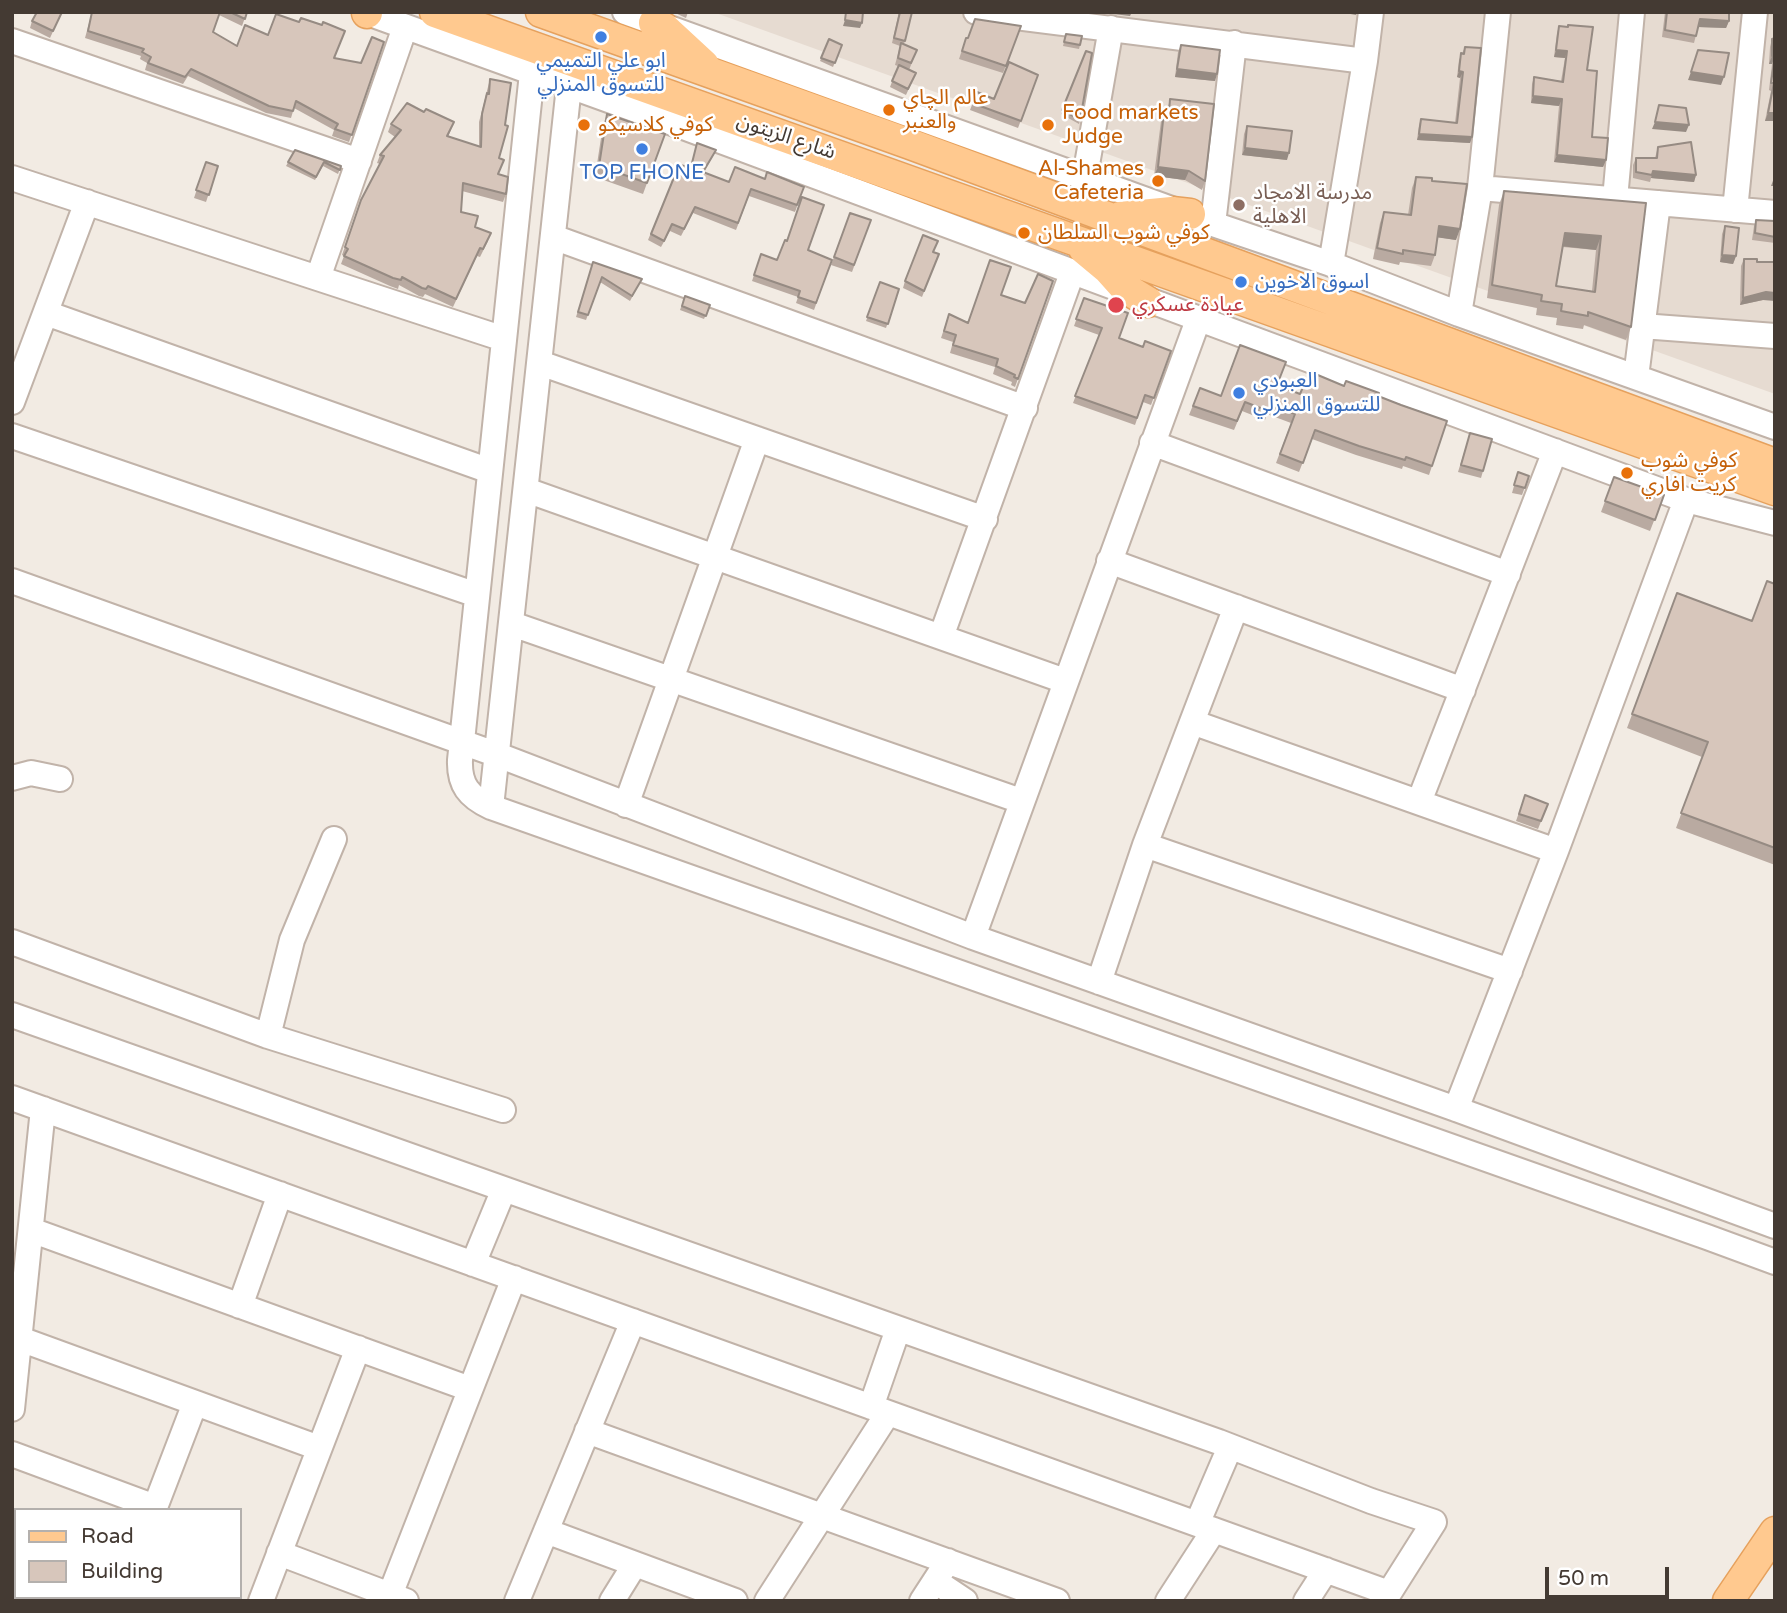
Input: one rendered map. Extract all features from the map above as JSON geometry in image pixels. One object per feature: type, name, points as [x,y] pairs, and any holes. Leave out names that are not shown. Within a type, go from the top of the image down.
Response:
[{"type":"main road","name":"شارع الزيتون","points":[[435,12],[682,114],[897,175],[1056,233]]},
{"type":"main road","name":"شارع الزيتون","points":[[541,12],[910,144],[1775,464]]},
{"type":"main road","points":[[654,23],[664,28],[696,58],[728,80]]},
{"type":"main road","points":[[897,175],[905,173],[914,160],[914,151],[910,144]]},
{"type":"main road","points":[[962,199],[957,193],[958,177],[970,167]]},
{"type":"main road","points":[[1106,216],[1172,212],[1202,219]]},
{"type":"main road","points":[[1056,233],[1087,250],[1125,288],[1148,302]]},
{"type":"main road","points":[[1056,233],[1775,490]]},
{"type":"main road","points":[[1728,1601],[1775,1532]]},
{"type":"street","points":[[366,12],[569,86],[682,114],[1148,302],[1686,500],[1775,523]]},
{"type":"street","points":[[625,12],[1331,264],[1459,314],[1775,427]]},
{"type":"street","points":[[976,12],[1048,16],[1365,61]]},
{"type":"street","points":[[1331,264],[1371,12]]},
{"type":"street","points":[[1459,314],[1479,188],[1498,12]]},
{"type":"street","points":[[1615,199],[1632,12]]},
{"type":"street","points":[[1735,210],[1755,12]]},
{"type":"street","points":[[318,278],[405,27]]},
{"type":"street","points":[[1085,176],[1111,27]]},
{"type":"street","points":[[12,41],[359,160]]},
{"type":"street","points":[[1202,219],[1234,43]]},
{"type":"street","points":[[532,73],[459,773],[466,791],[477,801],[491,807],[1775,1262]]},
{"type":"street","points":[[491,807],[569,86]]},
{"type":"street","points":[[12,178],[504,339]]},
{"type":"street","points":[[1479,188],[1775,213]]},
{"type":"street","points":[[12,402],[87,202]]},
{"type":"street","points":[[1636,377],[1658,203]]},
{"type":"street","points":[[553,237],[1025,408]]},
{"type":"street","points":[[941,637],[1072,273]]},
{"type":"street","points":[[46,313],[490,471]]},
{"type":"street","points":[[974,937],[1021,801],[1198,320]]},
{"type":"street","points":[[1642,326],[1775,336]]},
{"type":"street","points":[[540,363],[985,519]]},
{"type":"street","points":[[12,436],[477,595]]},
{"type":"street","points":[[626,806],[757,439]]},
{"type":"street","points":[[1152,443],[1508,574]]},
{"type":"street","points":[[1419,802],[1555,451]]},
{"type":"street","points":[[526,490],[1065,681]]},
{"type":"street","points":[[1456,1109],[1556,851],[1686,500]]},
{"type":"street","points":[[1109,561],[1463,690]]},
{"type":"street","points":[[12,581],[498,755],[974,937],[1775,1226]]},
{"type":"street","points":[[1099,982],[1145,845],[1236,607]]},
{"type":"street","points":[[512,624],[1021,801]]},
{"type":"street","points":[[1192,722],[1556,851]]},
{"type":"street","points":[[12,778],[31,773],[60,779]]},
{"type":"street","points":[[268,1036],[292,940],[334,839]]},
{"type":"street","points":[[1145,845],[1510,971]]},
{"type":"street","points":[[12,942],[268,1036],[503,1110]]},
{"type":"street","points":[[12,1015],[1230,1447],[1434,1522],[1386,1597],[1325,1570],[12,1098]]},
{"type":"street","points":[[12,1409],[43,1109]]},
{"type":"street","points":[[473,1264],[504,1189]]},
{"type":"street","points":[[240,1306],[280,1194]]},
{"type":"street","points":[[1707,1237],[1720,1205]]},
{"type":"street","points":[[31,1230],[470,1389]]},
{"type":"street","points":[[279,1553],[398,1598],[470,1389],[514,1278]]},
{"type":"street","points":[[517,1601],[633,1321]]},
{"type":"street","points":[[767,1601],[822,1516],[879,1410],[898,1329]]},
{"type":"street","points":[[20,1339],[319,1448]]},
{"type":"street","points":[[261,1601],[358,1348]]},
{"type":"street","points":[[12,1454],[155,1508],[195,1403]]},
{"type":"street","points":[[587,1431],[822,1516],[965,1601]]},
{"type":"street","points":[[1168,1601],[1206,1527],[1230,1447]]},
{"type":"street","points":[[546,1531],[735,1601]]},
{"type":"street","points":[[612,1601],[635,1564]]},
{"type":"street","points":[[1306,1601],[1325,1570]]},
{"type":"street","points":[[935,1581],[1057,1601]]},
{"type":"shaded area","points":[[713,12],[1775,12],[1775,394],[1535,308]]},
{"type":"building","points":[[37,12],[62,12],[53,31],[32,21]]},
{"type":"building","points":[[92,12],[220,12],[213,32],[237,46],[245,25],[268,35],[276,14],[299,22],[301,18],[322,25],[323,22],[345,31],[334,58],[361,63],[372,37],[384,42],[352,135],[335,129],[338,124],[296,101],[293,111],[269,106],[191,69],[185,77],[148,63],[151,57],[142,52],[144,49],[88,31]]},
{"type":"building","points":[[230,12],[247,12],[245,19]]},
{"type":"building","points":[[846,12],[863,12],[862,23],[845,20]]},
{"type":"building","points":[[900,12],[912,12],[905,41],[894,38]]},
{"type":"building","points":[[1667,12],[1729,12],[1729,21],[1700,19],[1696,36],[1665,30]]},
{"type":"building","points":[[975,19],[1021,26],[1006,66],[962,51]]},
{"type":"building","points":[[1559,26],[1593,27],[1587,70],[1597,71],[1592,137],[1608,138],[1606,160],[1557,155],[1562,99],[1533,96],[1534,77],[1563,82],[1567,51],[1556,50]]},
{"type":"building","points":[[1066,34],[1082,36],[1080,45],[1064,42]]},
{"type":"building","points":[[1775,38],[1775,56],[1772,56],[1772,39]]},
{"type":"building","points":[[829,39],[842,45],[835,63],[821,58]]},
{"type":"building","points":[[901,43],[917,50],[911,63],[898,58]]},
{"type":"building","points":[[1181,45],[1220,50],[1217,74],[1177,69]]},
{"type":"building","points":[[1465,47],[1481,48],[1472,137],[1419,134],[1421,119],[1457,123],[1463,72],[1459,71],[1461,53],[1464,54]]},
{"type":"building","points":[[1698,50],[1729,53],[1724,77],[1691,72]]},
{"type":"building","points":[[1086,51],[1092,53],[1080,120],[1062,110]]},
{"type":"building","points":[[1775,56],[1775,113],[1768,113],[1774,83],[1771,83]]},
{"type":"building","points":[[1009,62],[1038,75],[1021,121],[972,103],[977,92],[994,99]]},
{"type":"building","points":[[899,65],[916,73],[908,89],[892,81]]},
{"type":"building","points":[[490,79],[511,83],[505,125],[508,126],[499,158],[504,160],[498,174],[508,177],[506,194],[463,183],[461,212],[478,216],[475,227],[491,233],[483,249],[480,248],[456,299],[428,286],[426,289],[422,288],[402,277],[401,280],[393,278],[344,256],[361,200],[384,156],[380,155],[401,130],[391,124],[407,103],[454,122],[447,136],[481,147],[482,114],[487,93],[489,94]]},
{"type":"building","points":[[1170,99],[1214,104],[1205,181],[1189,171],[1158,167],[1164,112],[1169,113]]},
{"type":"building","points":[[1659,105],[1686,108],[1689,125],[1655,122]]},
{"type":"building","points":[[607,114],[665,134],[647,183],[599,166]]},
{"type":"building","points":[[1247,126],[1292,131],[1289,153],[1245,148]]},
{"type":"building","points":[[1691,142],[1696,175],[1653,171],[1652,175],[1636,172],[1636,158],[1657,158],[1658,147]]},
{"type":"building","points":[[697,143],[716,150],[703,172],[729,182],[735,167],[765,179],[767,172],[804,187],[797,205],[751,189],[738,223],[695,207],[684,229],[672,224],[664,241],[651,234],[679,165],[691,167]]},
{"type":"building","points":[[295,150],[341,166],[340,170],[324,162],[316,177],[288,162]]},
{"type":"building","points":[[206,162],[218,166],[209,195],[196,190]]},
{"type":"building","points":[[1416,177],[1467,184],[1460,229],[1439,226],[1435,255],[1403,250],[1403,254],[1377,248],[1384,212],[1411,215]]},
{"type":"building","points":[[1504,191],[1646,203],[1631,327],[1588,312],[1588,316],[1561,311],[1562,304],[1541,301],[1542,295],[1492,285]],"holes":[[[1565,233],[1601,236],[1595,292],[1556,286]]]},
{"type":"building","points":[[802,197],[824,205],[808,250],[832,260],[816,303],[798,297],[800,291],[754,275],[761,254],[777,260],[785,240],[787,241]]},
{"type":"building","points":[[850,213],[871,220],[854,265],[834,257]]},
{"type":"building","points":[[1756,220],[1775,221],[1775,237],[1755,233]]},
{"type":"building","points":[[1725,226],[1739,228],[1736,256],[1722,255]]},
{"type":"building","points":[[923,235],[938,241],[933,252],[939,254],[924,291],[905,281]]},
{"type":"building","points":[[1744,259],[1775,262],[1775,293],[1766,292],[1743,298]]},
{"type":"building","points":[[990,260],[1011,267],[1001,295],[1025,303],[1038,274],[1053,281],[1018,379],[996,366],[998,359],[953,345],[956,335],[944,331],[949,314],[968,323]]},
{"type":"building","points":[[593,262],[642,279],[632,296],[602,277],[588,315],[578,312]]},
{"type":"building","points":[[880,282],[899,289],[888,324],[867,317]]},
{"type":"building","points":[[685,296],[710,305],[706,316],[682,306]]},
{"type":"building","points":[[1084,298],[1128,313],[1119,338],[1143,347],[1145,341],[1171,351],[1154,398],[1145,395],[1137,418],[1075,396],[1102,328],[1076,319]]},
{"type":"building","points":[[1240,345],[1286,362],[1277,385],[1300,394],[1303,387],[1307,388],[1313,373],[1344,386],[1346,381],[1379,393],[1378,396],[1447,421],[1432,466],[1359,446],[1315,430],[1303,463],[1280,454],[1295,414],[1271,405],[1268,411],[1245,402],[1237,421],[1193,406],[1200,388],[1221,396]]},
{"type":"building","points":[[1470,433],[1492,439],[1483,471],[1461,465]]},
{"type":"building","points":[[1518,472],[1529,476],[1525,488],[1514,485]]},
{"type":"building","points":[[1614,477],[1664,495],[1655,520],[1605,501]]},
{"type":"building","points":[[1767,581],[1775,584],[1775,848],[1681,813],[1708,742],[1632,714],[1677,593],[1752,621]]},
{"type":"building","points":[[1525,795],[1548,804],[1541,821],[1519,814]]},
{"type":"place","name":"ابو علي التميمي للتسوق المنزلي","points":[[601,37]]},
{"type":"place","name":"عالم الچاي والعنبر","points":[[889,110]]},
{"type":"place","name":"كوفي كلاسيكو","points":[[584,125]]},
{"type":"place","name":"Food markets Judge","points":[[1048,125]]},
{"type":"place","name":"TOP FHONE","points":[[642,149]]},
{"type":"place","name":"Al-Shames Cafeteria","points":[[1158,181]]},
{"type":"place","name":"مدرسة الامجاد الاهلية","points":[[1239,205]]},
{"type":"place","name":"كوفي شوب السلطان","points":[[1024,233]]},
{"type":"place","name":"اسوق الاخوين","points":[[1241,282]]},
{"type":"place","name":"عيادة عسكري","points":[[1116,305]]},
{"type":"place","name":"العبودي للتسوق المنزلي","points":[[1239,393]]},
{"type":"place","name":"كوفي شوب كريت افاري","points":[[1627,473]]}]
